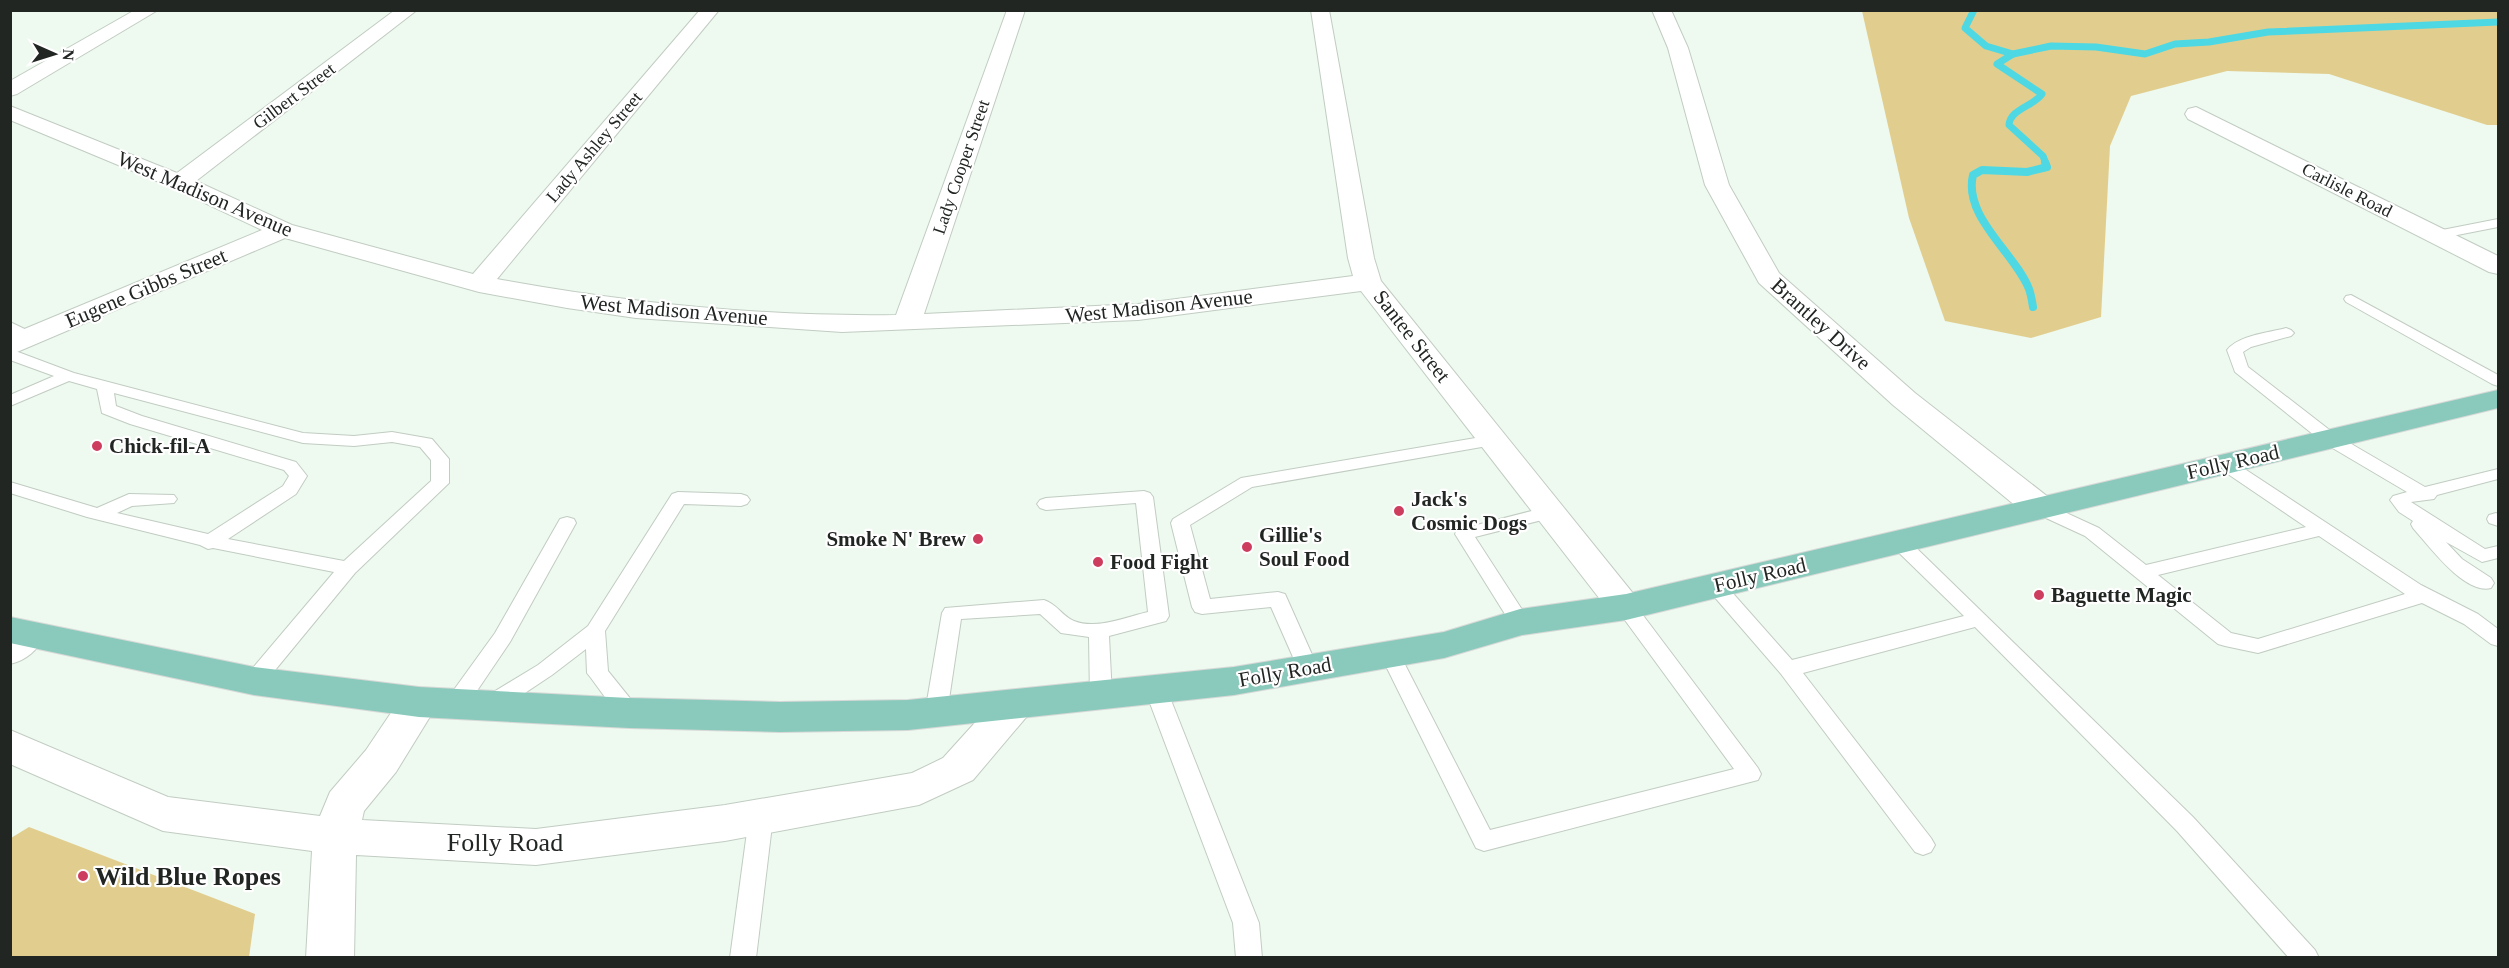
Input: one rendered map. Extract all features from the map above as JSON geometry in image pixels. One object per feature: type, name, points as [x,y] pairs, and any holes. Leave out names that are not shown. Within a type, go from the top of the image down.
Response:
[{"type":"main road","name":"Folly Road","points":[[16,639],[254,681],[454,704],[629,713],[780,717],[936,713],[1234,681],[1444,645],[1520,622],[1626,607],[2499,399]]},
{"type":"street","points":[[10,90],[149,10]]},
{"type":"street","name":"Gilbert Street","points":[[179,182],[408,10]]},
{"type":"street","name":"Lady Ashley Street","points":[[479,285],[710,10]]},
{"type":"street","name":"Lady Cooper Street","points":[[907,322],[1016,10]]},
{"type":"street","name":"Santee Street","points":[[1320,10],[1361,258],[1368,282],[1626,607]]},
{"type":"street","name":"Brantley Drive","points":[[1661,10],[1678,48],[1717,185],[1768,277],[1904,399],[2040,508]]},
{"type":"street","name":"West Madison Avenue","points":[[10,112],[179,182],[283,230],[479,285],[567,300],[688,315],[842,324],[1138,312],[1368,282]]},
{"type":"street","name":"Carlisle Road","points":[[2196,114],[2499,266]]},
{"type":"street","name":"Eugene Gibbs Street","points":[[15,341],[283,230]]},
{"type":"street","points":[[330,957],[335,836],[345,804],[381,760],[454,704]]},
{"type":"street","name":"Folly Road","points":[[10,746],[163,814],[335,836],[536,847],[761,817],[918,788],[958,769],[1014,705]]},
{"type":"lane","points":[[2437,235],[2499,223]]},
{"type":"lane","points":[[2351,299],[2499,381]]},
{"type":"lane","points":[[2286,333],[2245,344],[2235,350],[2241,369],[2330,439],[2429,496]]},
{"type":"lane","points":[[15,341],[68,376],[303,438],[354,441],[392,437],[426,443],[440,459],[440,483],[348,568],[254,681]]},
{"type":"lane","points":[[10,401],[68,376]]},
{"type":"lane","points":[[105,386],[108,409],[136,420],[290,466],[298,476],[290,490],[244,517],[208,543]]},
{"type":"lane","points":[[1307,668],[1278,599],[1202,607],[1180,523],[1247,482],[1493,440]]},
{"type":"lane","points":[[2225,464],[2414,590],[2471,619],[2499,639]]},
{"type":"lane","points":[[2484,583],[2455,564],[2399,500],[2429,496],[2495,477]]},
{"type":"lane","points":[[10,487],[208,543],[348,568]]},
{"type":"lane","points":[[936,713],[952,613],[1044,607],[1068,628],[1099,631],[1159,616],[1144,497],[1046,504]]},
{"type":"lane","points":[[454,704],[545,670],[595,631],[678,498],[741,500]]},
{"type":"lane","points":[[99,514],[129,500],[168,499]]},
{"type":"lane","points":[[2040,508],[2092,532],[2225,639],[2258,646],[2415,598],[2414,590]]},
{"type":"lane","points":[[2406,508],[2490,554],[2499,567]]},
{"type":"lane","points":[[1520,622],[1464,534],[1551,512]]},
{"type":"lane","points":[[454,704],[503,636],[567,523]]},
{"type":"lane","points":[[2144,572],[2322,528]]},
{"type":"lane","points":[[1899,542],[2185,824],[2306,957]]},
{"type":"lane","points":[[1715,586],[1788,669],[1923,845]]},
{"type":"lane","points":[[1390,654],[1484,842],[1750,774],[1626,607]]},
{"type":"lane","points":[[1788,669],[1979,619]]},
{"type":"lane","points":[[595,631],[598,673],[629,713]]},
{"type":"lane","points":[[1099,631],[1101,696]]},
{"type":"lane","points":[[1155,690],[1246,923],[1249,957]]},
{"type":"lane","points":[[743,957],[761,817]]},
{"type":"shaded area","points":[[1862,11],[2498,11],[2498,125],[2487,125],[2329,74],[2227,71],[2131,96],[2110,146],[2101,317],[2031,338],[1945,321],[1909,218]]},
{"type":"shaded area","name":"Wild Blue Ropes","points":[[29,827],[255,914],[249,957],[11,957],[11,838]]},
{"type":"waterway","points":[[1974,10],[1965,28],[1986,46],[2013,54]]},
{"type":"waterway","points":[[2013,54],[2051,46],[2096,47],[2145,54],[2175,44],[2209,42],[2268,32],[2498,22]]},
{"type":"waterway","points":[[2013,54],[1997,64],[2042,94],[2013,115],[2009,125],[2043,156],[2046,164]]},
{"type":"waterway","points":[[2033,307],[2030,291],[2022,275],[1992,234],[1976,205],[1972,190],[1973,175],[1982,170],[2027,172],[2047,167],[2045,162]]},
{"type":"place","name":"Chick-fil-A","points":[[97,446]]},
{"type":"place","name":"Jack's Cosmic Dogs","points":[[1399,511]]},
{"type":"place","name":"Smoke N' Brew","points":[[978,539]]},
{"type":"place","name":"Gillie's Soul Food","points":[[1247,547]]},
{"type":"place","name":"Food Fight","points":[[1098,562]]},
{"type":"place","name":"Baguette Magic","points":[[2039,595]]},
{"type":"place","name":"Wild Blue Ropes","points":[[83,876]]}]
